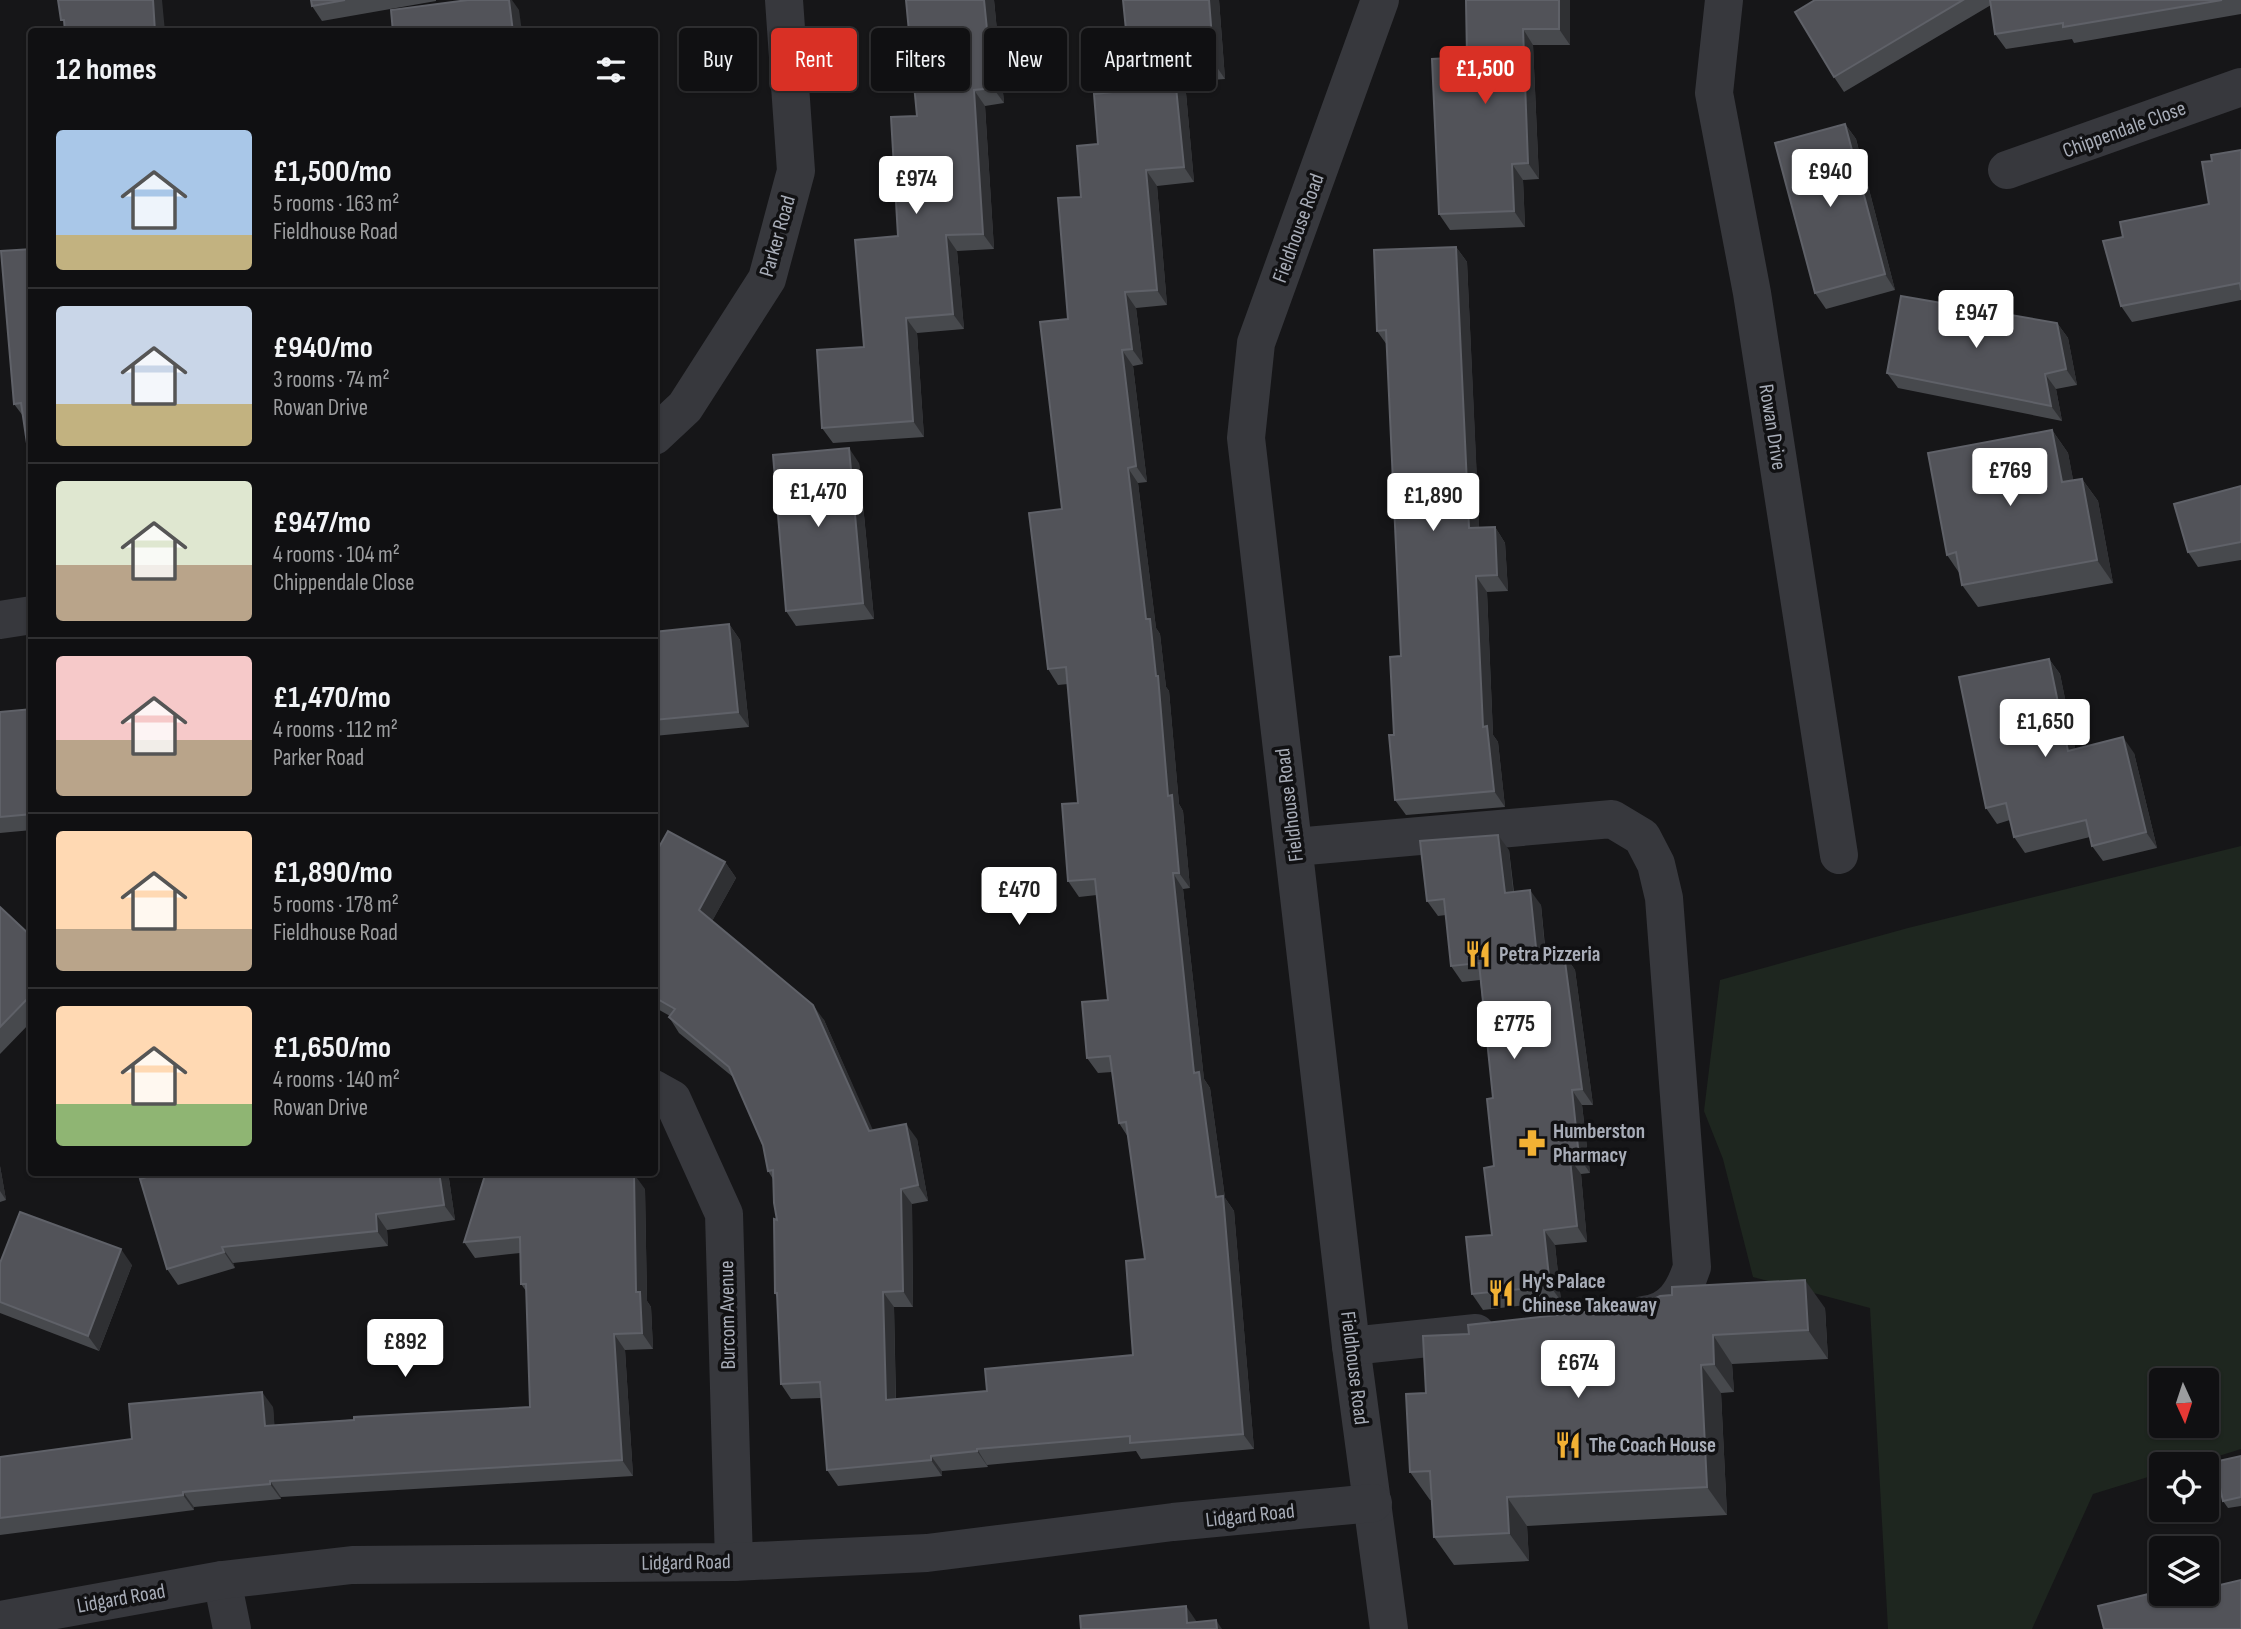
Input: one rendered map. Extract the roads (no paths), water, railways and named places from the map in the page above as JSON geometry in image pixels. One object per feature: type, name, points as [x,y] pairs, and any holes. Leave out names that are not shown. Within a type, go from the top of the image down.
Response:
[{"type":"street","name":"Parker Road","points":[[658,432],[685,407],[767,279],[796,171],[783,0]]},
{"type":"street","name":"Fieldhouse Road","points":[[1380,0],[1256,343],[1246,438],[1351,1346],[1389,1629]]},
{"type":"street","name":"Rowan Drive","points":[[1724,0],[1714,93],[1752,293],[1839,855]]},
{"type":"street","name":"Chippendale Close","points":[[2007,170],[2241,87]]},
{"type":"street","points":[[0,620],[28,616]]},
{"type":"street","points":[[1295,846],[1612,819],[1642,836],[1656,864],[1664,898],[1692,1267],[1686,1286],[1672,1304],[1656,1313],[1614,1318]]},
{"type":"street","name":"Burcom Avenue","points":[[658,1092],[672,1099],[724,1214],[734,1562]]},
{"type":"street","points":[[1351,1346],[1503,1330]]},
{"type":"street","name":"Lidgard Road","points":[[0,1620],[222,1580],[352,1566],[734,1562],[927,1553],[1173,1522],[1373,1503]]},
{"type":"street","points":[[222,1580],[232,1629]]},
{"type":"place","name":"Petra Pizzeria","points":[[1478,954]]},
{"type":"place","name":"Humberston Pharmacy","points":[[1532,1143]]},
{"type":"place","name":"Hy's Palace Chinese Takeaway","points":[[1501,1293]]},
{"type":"place","name":"The Coach House","points":[[1568,1445]]}]
